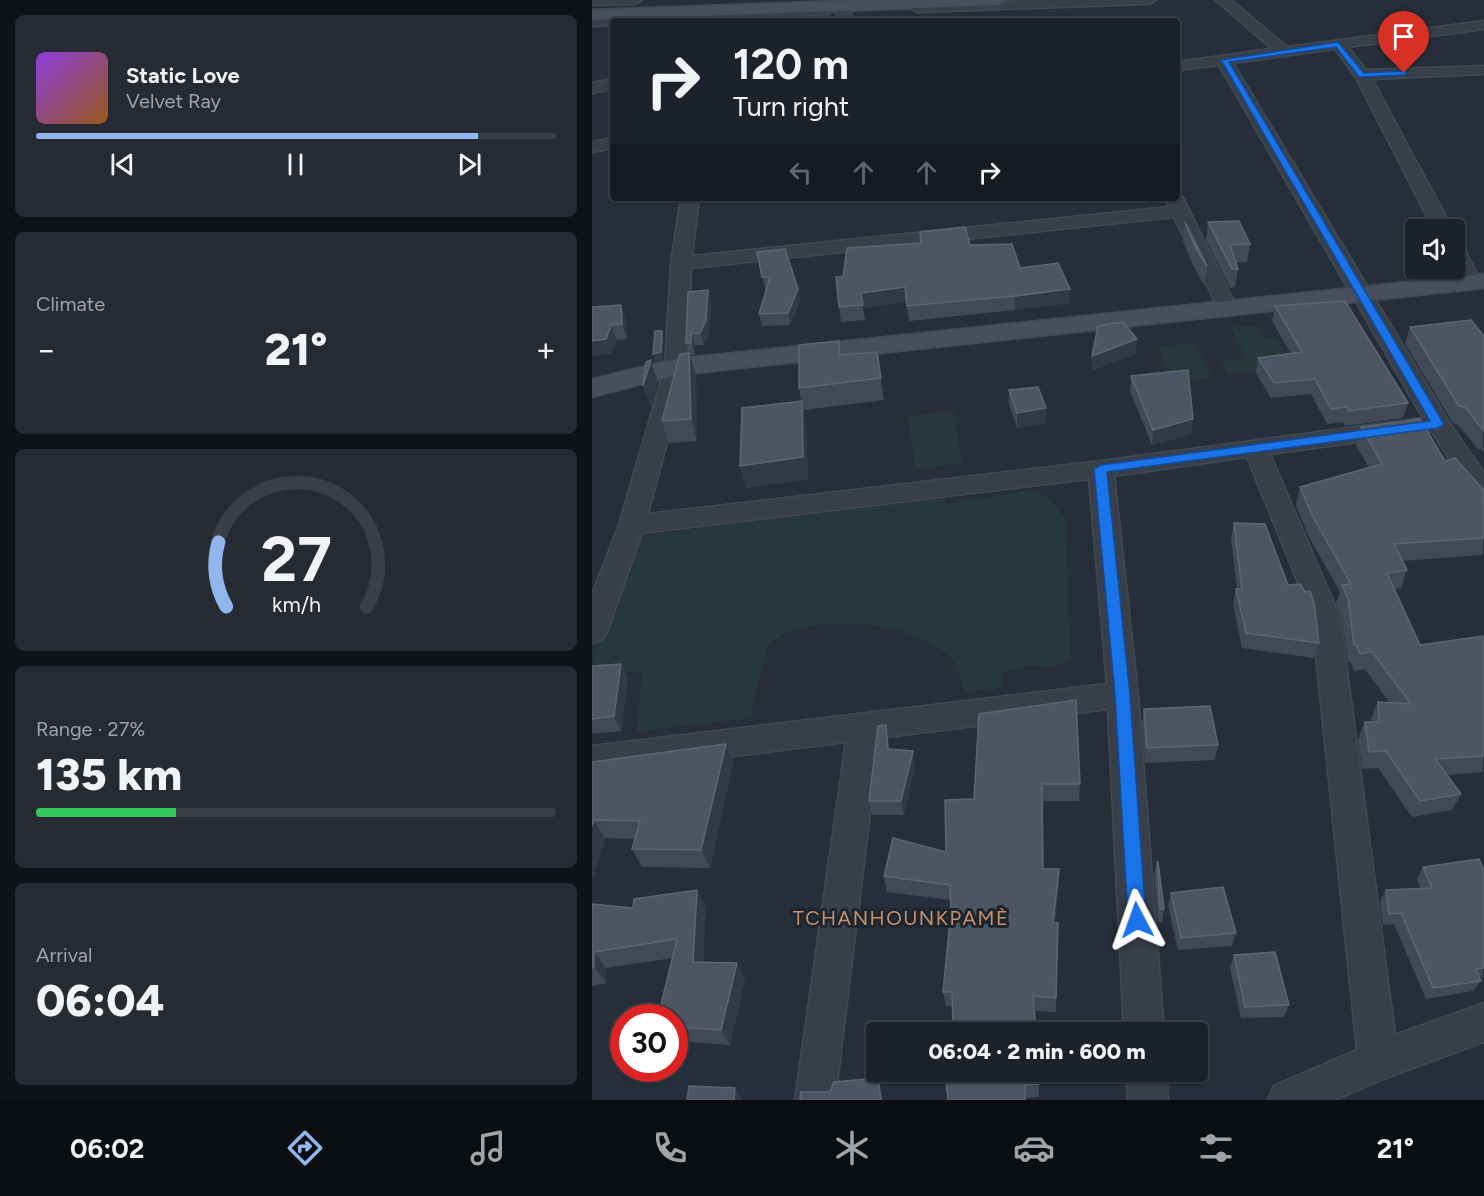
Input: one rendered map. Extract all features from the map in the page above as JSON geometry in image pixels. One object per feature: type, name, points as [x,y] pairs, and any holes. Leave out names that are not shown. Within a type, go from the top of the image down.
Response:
[{"type":"street","points":[[592,1],[635,0]]},
{"type":"street","points":[[592,8],[778,0]]},
{"type":"street","points":[[592,15],[999,0]]},
{"type":"street","points":[[732,18],[845,16],[958,6],[1080,8],[1149,0]]},
{"type":"street","points":[[1223,0],[1284,52]]},
{"type":"street","points":[[958,6],[968,18]]},
{"type":"street","points":[[592,22],[610,21]]},
{"type":"street","points":[[1180,66],[1483,25]]},
{"type":"street","points":[[1338,44],[1362,75],[1438,219]]},
{"type":"street","points":[[1224,60],[1438,424],[1483,493]]},
{"type":"street","points":[[1468,70],[1478,85]]},
{"type":"street","points":[[1362,75],[1483,70]]},
{"type":"street","points":[[592,88],[610,85]]},
{"type":"street","points":[[592,147],[610,144]]},
{"type":"street","points":[[592,632],[632,525],[676,367],[681,263],[690,201]]},
{"type":"street","points":[[681,263],[1177,204],[1227,308]]},
{"type":"street","points":[[592,388],[676,367],[1478,282],[1465,264]]},
{"type":"street","points":[[632,525],[1101,469],[1438,424]]},
{"type":"street","points":[[1255,447],[1326,617],[1378,1061]]},
{"type":"street","points":[[1101,469],[1123,695],[1143,1022]]},
{"type":"street","points":[[592,760],[1123,695]]},
{"type":"street","points":[[815,1100],[864,728]]},
{"type":"street","points":[[1288,1100],[1378,1061],[1483,1022]]},
{"type":"street","points":[[1147,1082],[1148,1100]]},
{"type":"shaded area","points":[[1257,325],[1264,338],[1277,337],[1294,368],[1227,374],[1221,361],[1246,358],[1231,327]]},
{"type":"shaded area","points":[[1195,343],[1212,378],[1171,382],[1158,346]]},
{"type":"shaded area","points":[[954,411],[962,463],[916,469],[907,416]]},
{"type":"shaded area","points":[[1025,491],[1040,494],[1050,500],[1066,522],[1070,660],[1053,667],[1026,666],[1002,673],[1001,688],[965,692],[951,658],[932,644],[890,628],[862,624],[825,624],[791,631],[777,638],[768,647],[751,718],[636,732],[643,671],[592,674],[592,664],[626,538],[945,495],[947,504]]},
{"type":"building","points":[[1239,221],[1250,244],[1230,245],[1238,269],[1232,269],[1208,222]]},
{"type":"building","points":[[1185,222],[1207,266],[1195,247]]},
{"type":"building","points":[[965,227],[970,245],[1012,244],[1020,268],[1058,263],[1070,289],[907,306],[905,287],[861,293],[863,305],[839,307],[836,277],[843,277],[847,248],[921,243],[920,232]]},
{"type":"building","points":[[785,249],[798,289],[788,313],[759,314],[770,277],[762,277],[757,252]]},
{"type":"building","points":[[708,290],[706,320],[700,333],[691,333],[691,343],[686,343],[688,292]]},
{"type":"building","points":[[1345,301],[1408,403],[1349,411],[1347,407],[1331,409],[1315,379],[1274,383],[1258,358],[1302,352],[1275,306]]},
{"type":"building","points":[[621,305],[622,324],[611,325],[606,339],[592,341],[592,307]]},
{"type":"building","points":[[1471,320],[1483,335],[1483,430],[1465,407],[1459,406],[1410,327]]},
{"type":"building","points":[[1123,322],[1137,339],[1092,356],[1098,326]]},
{"type":"building","points":[[655,331],[662,331],[661,352],[653,354]]},
{"type":"building","points":[[839,341],[840,355],[877,352],[881,378],[799,388],[799,345]]},
{"type":"building","points":[[689,353],[691,419],[662,421],[680,354]]},
{"type":"building","points":[[651,360],[643,386],[646,362]]},
{"type":"building","points":[[1188,370],[1193,419],[1153,430],[1131,376]]},
{"type":"building","points":[[1038,387],[1046,408],[1017,413],[1009,390]]},
{"type":"building","points":[[802,401],[803,457],[740,466],[742,408]]},
{"type":"building","points":[[1420,419],[1445,461],[1455,458],[1483,489],[1483,538],[1394,544],[1407,570],[1387,573],[1420,645],[1483,636],[1483,756],[1435,759],[1461,794],[1420,801],[1386,751],[1369,752],[1365,722],[1379,722],[1378,702],[1411,704],[1372,652],[1360,654],[1357,646],[1354,645],[1348,599],[1342,585],[1351,584],[1313,517],[1300,487],[1382,464],[1361,427]]},
{"type":"building","points":[[1234,523],[1265,524],[1288,585],[1300,584],[1305,592],[1310,591],[1314,603],[1319,643],[1246,633],[1236,589],[1242,589]]},
{"type":"building","points":[[621,664],[614,716],[592,719],[592,666]]},
{"type":"building","points":[[1076,700],[1080,784],[1042,784],[1043,869],[1059,869],[1053,923],[1058,923],[1056,998],[1033,996],[1035,1022],[953,1022],[952,992],[943,992],[951,910],[950,885],[884,876],[893,838],[946,852],[945,800],[974,799],[979,714]]},
{"type":"building","points":[[1210,706],[1218,745],[1147,748],[1144,709]]},
{"type":"building","points":[[886,725],[888,749],[913,751],[901,801],[869,801],[878,726]]},
{"type":"building","points":[[726,744],[701,850],[632,849],[640,821],[594,820],[592,826],[592,762]]},
{"type":"building","points":[[1479,859],[1483,869],[1483,968],[1476,969],[1481,981],[1433,988],[1401,913],[1389,914],[1386,890],[1432,888],[1423,867]]},
{"type":"building","points":[[1158,862],[1164,909],[1160,909]]},
{"type":"building","points":[[1223,887],[1236,933],[1181,938],[1171,893]]},
{"type":"building","points":[[697,890],[693,962],[737,963],[721,1030],[688,1028],[688,1004],[661,1004],[677,939],[594,952],[594,967],[592,968],[592,904],[633,908],[634,899]]},
{"type":"building","points":[[1275,952],[1289,1005],[1245,1007],[1234,955]]},
{"type":"building","points":[[866,1079],[866,1082],[879,1082],[881,1100],[800,1100],[801,1092],[830,1092],[834,1082]]},
{"type":"building","points":[[946,1082],[1039,1082],[1039,1084],[1025,1085],[1025,1100],[948,1100]]},
{"type":"building","points":[[689,1086],[735,1088],[734,1100],[687,1100]]},
{"type":"district","name":"TCHANHOUNKPAMÈ","points":[[901,918]]},
{"type":"route","points":[[1137,920],[1123,695],[1101,469],[1438,424],[1224,60],[1338,44],[1362,75],[1404,73]]}]
